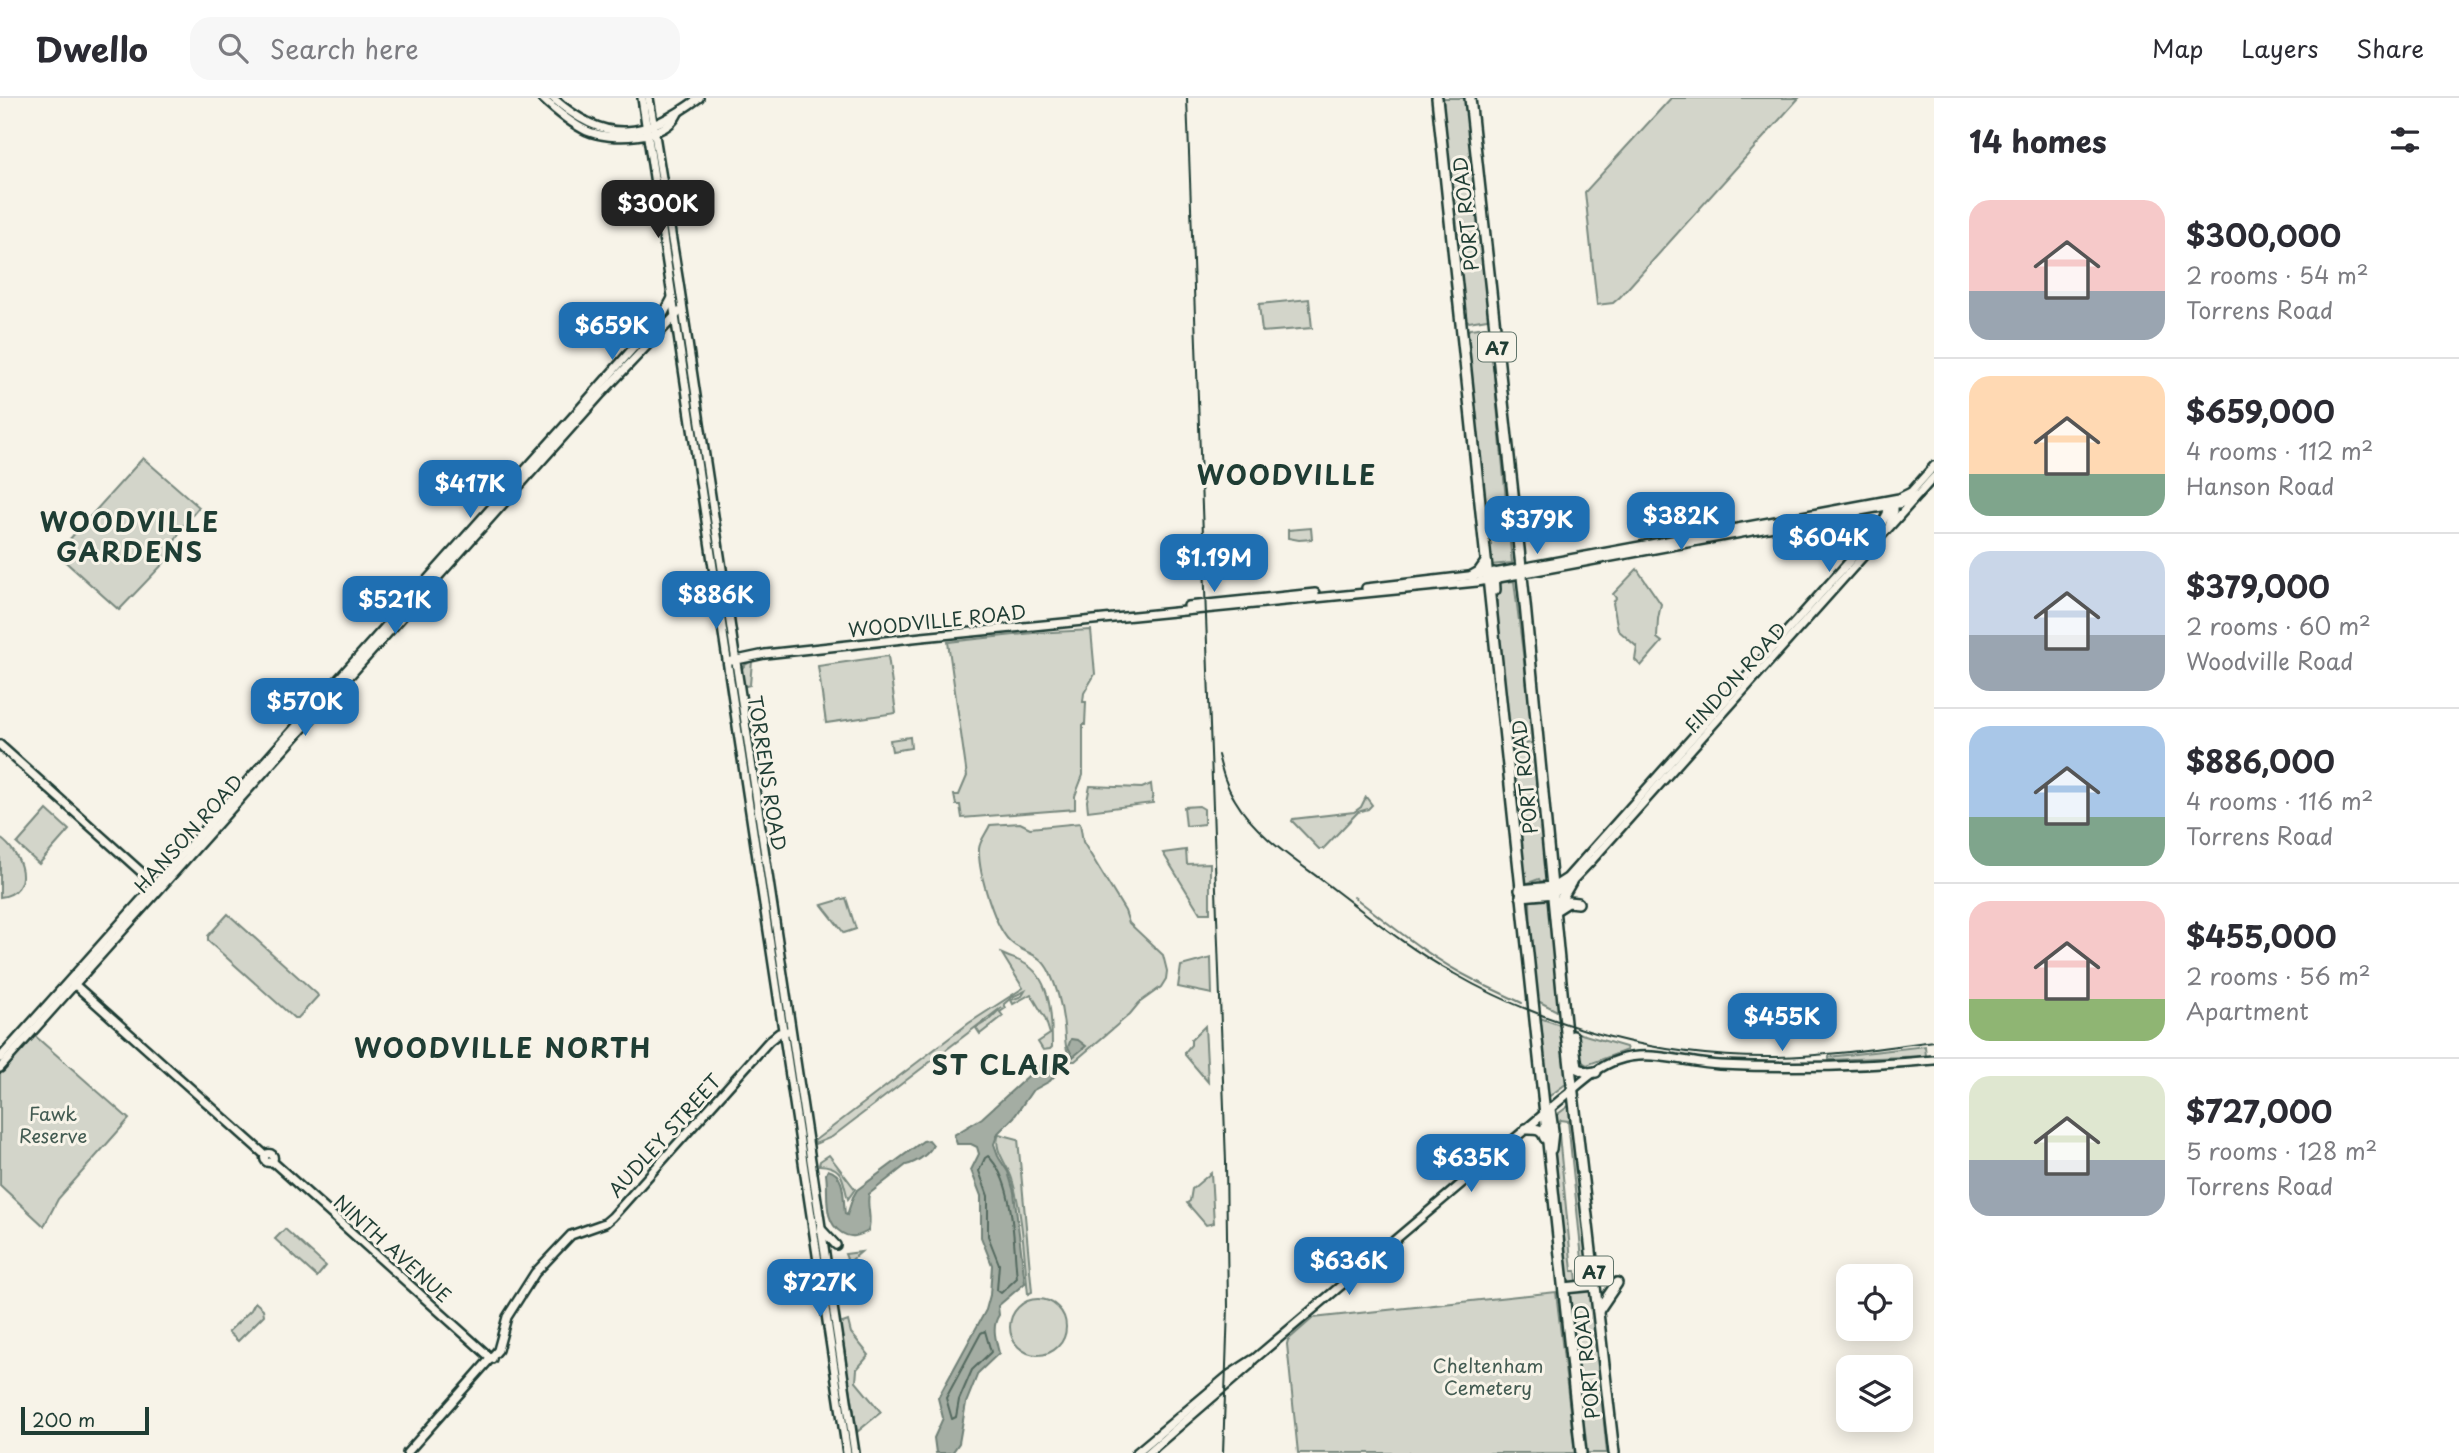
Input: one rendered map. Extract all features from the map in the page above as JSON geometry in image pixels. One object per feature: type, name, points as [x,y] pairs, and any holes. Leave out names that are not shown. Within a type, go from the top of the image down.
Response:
[{"type":"highway","name":"PORT ROAD","points":[[1437,98],[1486,562],[1491,576],[1490,598],[1521,893],[1548,1111],[1546,1143],[1581,1453]]},
{"type":"highway","name":"PORT ROAD","points":[[1470,98],[1554,890],[1559,965],[1614,1453]]},
{"type":"highway","points":[[1474,579],[1486,562]]},
{"type":"highway","points":[[1491,576],[1496,607],[1493,626]]},
{"type":"highway","points":[[1555,914],[1569,880]]},
{"type":"highway","points":[[1521,893],[1554,890]]},
{"type":"highway","points":[[1555,914],[1562,904],[1578,903]]},
{"type":"highway","points":[[1559,965],[1565,968],[1577,1068],[1588,1073],[1596,1072]]},
{"type":"highway","points":[[1548,1111],[1553,1131],[1548,1158]]},
{"type":"highway","points":[[1526,1129],[1539,1129],[1546,1143]]},
{"type":"highway","points":[[1598,1311],[1617,1283]]},
{"type":"highway","points":[[1564,1288],[1595,1285]]},
{"type":"main road","points":[[542,98],[588,131],[615,137],[638,135],[668,125]]},
{"type":"main road","points":[[553,98],[575,116],[605,130],[651,130],[699,98]]},
{"type":"main road","name":"TORRENS ROAD","points":[[642,98],[657,144],[847,1453]]},
{"type":"main road","name":"TORRENS ROAD","points":[[649,98],[652,159],[673,291],[679,310],[680,333],[731,658],[736,671],[773,937]]},
{"type":"main road","points":[[631,130],[645,113]]},
{"type":"main road","points":[[657,144],[678,113]]},
{"type":"main road","points":[[638,135],[652,159]]},
{"type":"main road","points":[[635,346],[665,312],[673,291]]},
{"type":"main road","name":"HANSON ROAD","points":[[319,705],[679,310]]},
{"type":"main road","name":"HANSON ROAD","points":[[0,1058],[181,861],[635,346],[639,346],[679,310]]},
{"type":"main road","points":[[663,326],[671,324],[680,333]]},
{"type":"main road","points":[[614,370],[619,372],[625,369]]},
{"type":"main road","points":[[1891,502],[1911,492],[1934,466]]},
{"type":"main road","name":"FINDON ROAD","points":[[1554,890],[1569,880],[1886,524],[1934,477]]},
{"type":"main road","name":"WOODVILLE ROAD","points":[[1521,571],[1536,565],[1891,502],[1903,503],[1918,495]]},
{"type":"main road","name":"WOODVILLE ROAD","points":[[731,658],[1112,617],[1142,611],[1474,579],[1891,502]]},
{"type":"main road","name":"FINDON ROAD","points":[[1886,524],[1891,502]]},
{"type":"main road","points":[[1878,506],[1886,524]]},
{"type":"main road","points":[[1518,543],[1527,562],[1536,565]]},
{"type":"main road","points":[[1474,579],[1490,598]]},
{"type":"main road","name":"WOODVILLE ROAD","points":[[731,658],[760,652],[765,654]]},
{"type":"main road","points":[[736,671],[747,658]]},
{"type":"main road","points":[[0,744],[158,886]]},
{"type":"main road","points":[[1551,870],[1560,878],[1569,880],[1571,896],[1578,903]]},
{"type":"main road","name":"HANSON ROAD","points":[[0,1068],[72,982]]},
{"type":"main road","name":"NINTH AVENUE","points":[[72,982],[265,1155],[265,1161],[272,1161],[492,1359]]},
{"type":"main road","name":"AUDLEY STREET","points":[[407,1453],[492,1359],[500,1345],[507,1317],[534,1273],[571,1235],[609,1220],[769,1041],[788,1032]]},
{"type":"main road","points":[[1148,1453],[1253,1360],[1526,1129],[1596,1072],[1618,1059],[1633,1056],[1716,1065],[1805,1068],[1934,1060]]},
{"type":"main road","name":"TORRENS ROAD","points":[[793,1068],[821,1227],[855,1453]]},
{"type":"main road","points":[[821,1227],[836,1245]]},
{"type":"main road","points":[[1136,1453],[1229,1375],[1247,1361],[1253,1360]]},
{"type":"green space","points":[[1441,98],[1465,98],[1475,196],[1471,201],[1456,204],[1452,201]]},
{"type":"green space","points":[[1671,98],[1799,98],[1620,297],[1613,303],[1597,305],[1585,192]]},
{"type":"green space","points":[[1473,208],[1477,211],[1489,316],[1487,319],[1469,322],[1465,318],[1454,214],[1455,211]]},
{"type":"green space","points":[[1309,299],[1312,328],[1262,332],[1259,304]]},
{"type":"green space","points":[[1486,327],[1490,331],[1512,563],[1491,565],[1466,332]]},
{"type":"green space","points":[[143,458],[199,507],[182,527],[164,563],[119,610],[59,556],[59,551]]},
{"type":"green space","points":[[1311,528],[1312,539],[1288,538],[1288,530]]},
{"type":"green space","points":[[1637,569],[1661,604],[1657,638],[1662,642],[1641,666],[1635,660],[1637,647],[1618,630],[1613,603],[1616,598],[1613,594]]},
{"type":"green space","points":[[1514,581],[1534,741],[1513,746],[1509,742],[1496,583]]},
{"type":"green space","points":[[1091,630],[1095,674],[1084,693],[1083,702],[1086,702],[1083,775],[1075,796],[1075,809],[962,818],[960,805],[956,805],[954,795],[959,795],[967,776],[948,642]]},
{"type":"green space","points":[[888,656],[896,713],[826,723],[818,666]]},
{"type":"green space","points":[[752,661],[750,685],[742,687],[741,671]]},
{"type":"green space","points":[[910,737],[911,748],[892,751],[890,740]]},
{"type":"green space","points":[[1531,749],[1535,752],[1548,882],[1539,879],[1525,884],[1511,753]]},
{"type":"green space","points":[[1151,784],[1153,803],[1088,811],[1090,786],[1142,788]]},
{"type":"green space","points":[[1366,797],[1372,805],[1358,812],[1323,849],[1319,849],[1292,821],[1354,812],[1361,807]]},
{"type":"green space","points":[[1199,806],[1204,809],[1204,824],[1186,826],[1184,807]]},
{"type":"green space","points":[[47,810],[69,830],[39,864],[17,844]]},
{"type":"green space","points":[[1020,823],[1030,828],[1080,823],[1083,842],[1125,911],[1129,923],[1163,955],[1167,971],[1161,987],[1139,1003],[1130,1014],[1075,1061],[1072,1061],[1067,1051],[1060,1001],[1050,973],[1038,957],[1018,948],[1006,937],[994,914],[985,885],[979,849],[990,825]]},
{"type":"green space","points":[[0,838],[19,862],[22,880],[11,894],[0,897]]},
{"type":"green space","points":[[1186,850],[1187,864],[1210,863],[1210,913],[1200,913],[1163,853]]},
{"type":"green space","points":[[846,898],[856,929],[844,933],[822,905]]},
{"type":"green space","points":[[1547,900],[1550,905],[1559,1012],[1538,1001],[1531,938],[1530,901]]},
{"type":"green space","points":[[228,914],[317,994],[298,1018],[294,1018],[208,941],[208,936]]},
{"type":"green space","points":[[1002,954],[1027,965],[1041,981],[1049,1002],[1052,1047],[1043,1050],[1038,1042],[1050,1034],[1045,1018],[1031,994],[1013,1004],[1011,1000],[1022,996],[1025,991],[1004,1004],[1006,1008],[1000,1012],[1003,1016],[980,1034],[976,1028],[1002,1007],[832,1137],[815,1144],[814,1141],[969,1023],[1023,988]]},
{"type":"green space","points":[[1211,958],[1212,994],[1178,987],[1181,966]]},
{"type":"green space","points":[[1540,1018],[1560,1025],[1567,1083],[1547,1098]]},
{"type":"green space","points":[[1205,1026],[1208,1082],[1185,1055],[1191,1040]]},
{"type":"green space","points":[[1578,1033],[1626,1047],[1627,1050],[1587,1065],[1581,1061]]},
{"type":"green space","name":"Fawk Reserve","points":[[34,1035],[129,1119],[58,1199],[44,1226],[0,1185],[0,1074]]},
{"type":"green space","points":[[1925,1046],[1926,1056],[1829,1060],[1829,1057]]},
{"type":"green space","points":[[1571,1104],[1582,1192],[1588,1279],[1581,1281],[1580,1270],[1583,1269],[1568,1121],[1561,1120],[1558,1124],[1572,1271],[1576,1271],[1577,1281],[1571,1283],[1567,1280],[1554,1144],[1554,1117]]},
{"type":"green space","points":[[999,1134],[1018,1139],[1032,1292],[1028,1294],[1019,1207],[1012,1179],[999,1151]]},
{"type":"green space","points":[[829,1155],[855,1189],[848,1199],[838,1171],[819,1165],[820,1161]]},
{"type":"green space","points":[[1211,1173],[1214,1223],[1206,1225],[1187,1203],[1190,1201],[1192,1189]]},
{"type":"green space","points":[[285,1229],[326,1266],[317,1277],[275,1239]]},
{"type":"green space","points":[[861,1252],[833,1276],[832,1262],[839,1265],[847,1259],[845,1254]]},
{"type":"green space","points":[[1590,1289],[1607,1453],[1586,1453],[1569,1294]]},
{"type":"green space","name":"Cheltenham Cemetery","points":[[1556,1292],[1575,1453],[1298,1453],[1287,1344],[1288,1340],[1313,1318]]},
{"type":"green space","points":[[1038,1299],[1053,1304],[1061,1312],[1066,1327],[1061,1342],[1053,1350],[1038,1355],[1023,1350],[1015,1342],[1010,1327],[1015,1312],[1023,1304]]},
{"type":"green space","points":[[255,1302],[263,1309],[264,1315],[238,1341],[228,1332],[251,1310]]},
{"type":"green space","points":[[848,1321],[851,1333],[869,1355],[857,1369],[856,1382],[881,1412],[857,1432],[840,1324]]},
{"type":"water","points":[[1071,1039],[1086,1046],[1073,1057],[1068,1047]]},
{"type":"water","points":[[1039,1066],[1055,1067],[1057,1073],[1050,1081],[1032,1091],[1014,1117],[998,1133],[994,1144],[1008,1172],[1014,1192],[1025,1283],[998,1306],[999,1315],[995,1329],[999,1353],[978,1373],[966,1403],[959,1443],[952,1453],[936,1453],[934,1438],[943,1418],[938,1398],[986,1310],[992,1265],[981,1237],[981,1196],[971,1170],[979,1154],[977,1147],[957,1144],[954,1135],[982,1118]]},
{"type":"water","points":[[929,1140],[933,1145],[925,1155],[906,1165],[869,1194],[868,1231],[852,1236],[845,1235],[836,1228],[829,1214],[828,1170],[834,1172],[841,1182],[847,1215],[857,1190],[923,1141]]},
{"type":"waterway","points":[[1354,897],[1427,952],[1474,980]]},
{"type":"waterway","points":[[1476,981],[1484,985]]},
{"type":"waterway","points":[[1486,986],[1522,1003]]},
{"type":"railway","points":[[1187,98],[1226,1162],[1228,1307],[1223,1453]]},
{"type":"railway","points":[[1218,755],[1227,784],[1244,814],[1281,850],[1422,955],[1490,993],[1529,1010],[1609,1037],[1692,1053],[1776,1057],[1934,1041]]},
{"type":"district","name":"WOODVILLE","points":[[1287,474]]},
{"type":"district","name":"WOODVILLE GARDENS","points":[[130,536]]},
{"type":"district","name":"WOODVILLE NORTH","points":[[503,1047]]},
{"type":"district","name":"ST CLAIR","points":[[1002,1064]]}]
